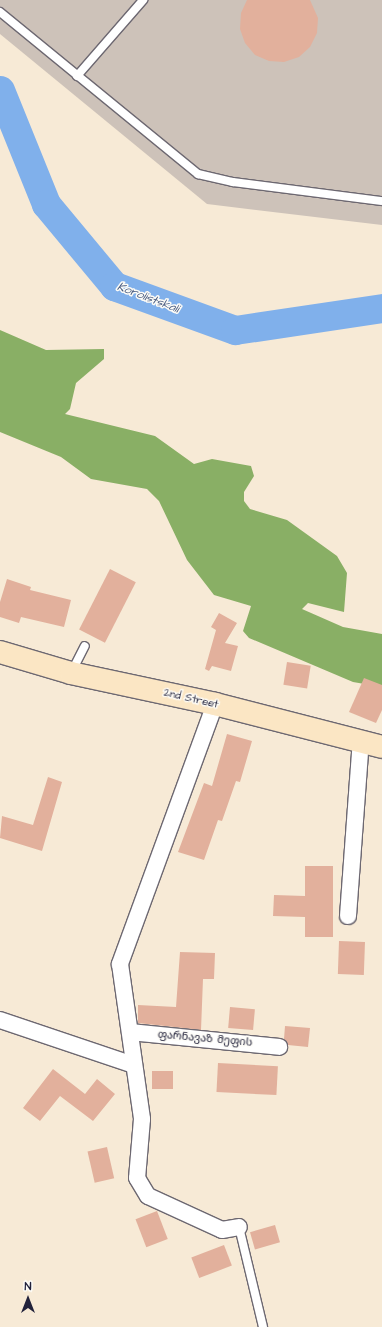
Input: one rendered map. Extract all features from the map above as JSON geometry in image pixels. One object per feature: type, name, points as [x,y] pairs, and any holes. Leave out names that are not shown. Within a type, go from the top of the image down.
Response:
[{"type":"street","name":"2nd Street","points":[[0,652],[71,673],[215,704],[382,747]]},
{"type":"street","points":[[215,704],[120,964],[142,1119],[137,1178],[148,1196],[222,1230],[240,1227]]},
{"type":"street","points":[[348,916],[361,742]]},
{"type":"street","points":[[0,1020],[134,1065]]},
{"type":"street","name":"ფარნავაზ მეფის","points":[[130,1032],[279,1047]]},
{"type":"lane","points":[[77,76],[143,0]]},
{"type":"lane","points":[[0,12],[198,174],[233,182],[382,201]]},
{"type":"lane","points":[[71,673],[85,646]]},
{"type":"lane","points":[[240,1227],[263,1327]]},
{"type":"shaded area","points":[[0,0],[382,0],[382,225],[207,204],[0,34]]},
{"type":"green space","points":[[0,330],[46,350],[104,349],[104,359],[76,383],[70,409],[65,414],[155,436],[194,464],[212,459],[251,466],[254,476],[244,492],[244,501],[250,509],[287,520],[337,556],[347,573],[344,612],[308,603],[302,609],[343,627],[382,634],[382,687],[353,682],[249,638],[243,631],[251,606],[214,595],[187,560],[159,501],[147,489],[91,479],[61,457],[0,432]]},
{"type":"building","points":[[247,0],[310,0],[318,18],[317,33],[310,47],[299,57],[284,62],[269,61],[255,55],[245,43],[240,29],[241,13]]},
{"type":"building","points":[[110,569],[136,582],[105,643],[79,630]]},
{"type":"building","points":[[7,579],[31,587],[30,590],[71,600],[64,627],[21,617],[19,623],[0,617],[0,602]]},
{"type":"building","points":[[219,613],[237,623],[225,643],[238,646],[231,671],[212,666],[209,671],[205,669],[216,630],[211,627]]},
{"type":"building","points":[[287,662],[311,666],[307,688],[283,685]]},
{"type":"building","points":[[364,678],[382,685],[382,710],[376,723],[349,712]]},
{"type":"building","points":[[227,734],[252,741],[240,782],[236,781],[222,821],[218,820],[204,860],[178,852],[204,783],[212,786]]},
{"type":"building","points":[[48,777],[62,782],[42,851],[0,838],[2,816],[33,825]]},
{"type":"building","points":[[305,866],[333,866],[333,937],[305,937],[305,917],[273,916],[274,895],[305,896]]},
{"type":"building","points":[[339,941],[365,942],[364,975],[338,974]]},
{"type":"building","points":[[180,952],[215,953],[214,979],[203,979],[201,1030],[138,1023],[138,1005],[176,1007]]},
{"type":"building","points":[[230,1007],[255,1009],[253,1030],[228,1028]]},
{"type":"building","points":[[285,1026],[310,1028],[308,1047],[288,1045],[284,1039]]},
{"type":"building","points":[[218,1063],[278,1066],[276,1095],[216,1092]]},
{"type":"building","points":[[53,1069],[85,1094],[97,1079],[115,1094],[93,1121],[60,1096],[40,1121],[23,1108]]},
{"type":"building","points":[[152,1071],[173,1071],[173,1089],[152,1089]]},
{"type":"building","points":[[107,1147],[114,1178],[95,1183],[88,1151]]},
{"type":"building","points":[[157,1211],[168,1239],[146,1247],[136,1219]]},
{"type":"building","points":[[275,1225],[280,1242],[255,1249],[250,1232]]},
{"type":"building","points":[[224,1245],[232,1266],[199,1278],[191,1258]]},
{"type":"waterway","name":"Korolistskali","points":[[0,90],[46,204],[114,286],[235,330],[382,308]]}]
